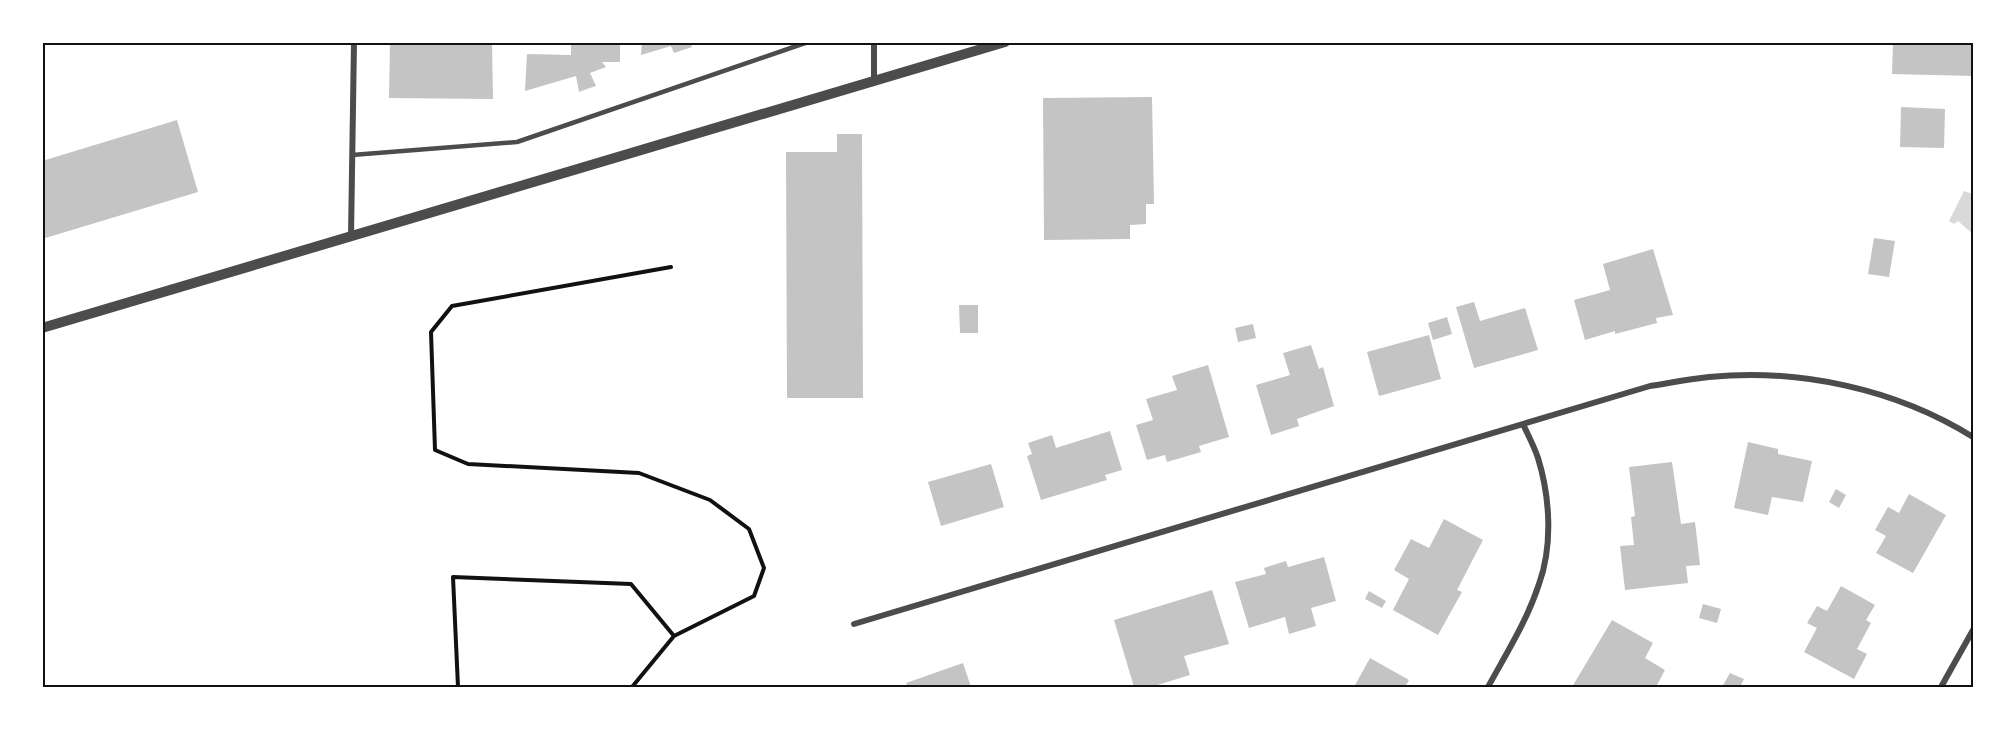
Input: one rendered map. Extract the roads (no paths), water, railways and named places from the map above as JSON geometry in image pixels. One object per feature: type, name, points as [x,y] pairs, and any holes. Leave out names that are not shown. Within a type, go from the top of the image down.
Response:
[{"type":"street","points":[[351,237],[354,42]]},
{"type":"street","points":[[874,42],[874,82]]},
{"type":"street","points":[[42,328],[1005,42]]},
{"type":"street","points":[[854,624],[1650,386],[1709,377],[1769,375],[1829,382],[1872,393],[1928,413],[1973,436]]},
{"type":"street","points":[[1488,687],[1527,615],[1540,582],[1548,540],[1547,498],[1538,456],[1523,424]]},
{"type":"street","points":[[1941,687],[1973,630]]},
{"type":"lane","points":[[352,155],[517,142],[808,42]]}]
